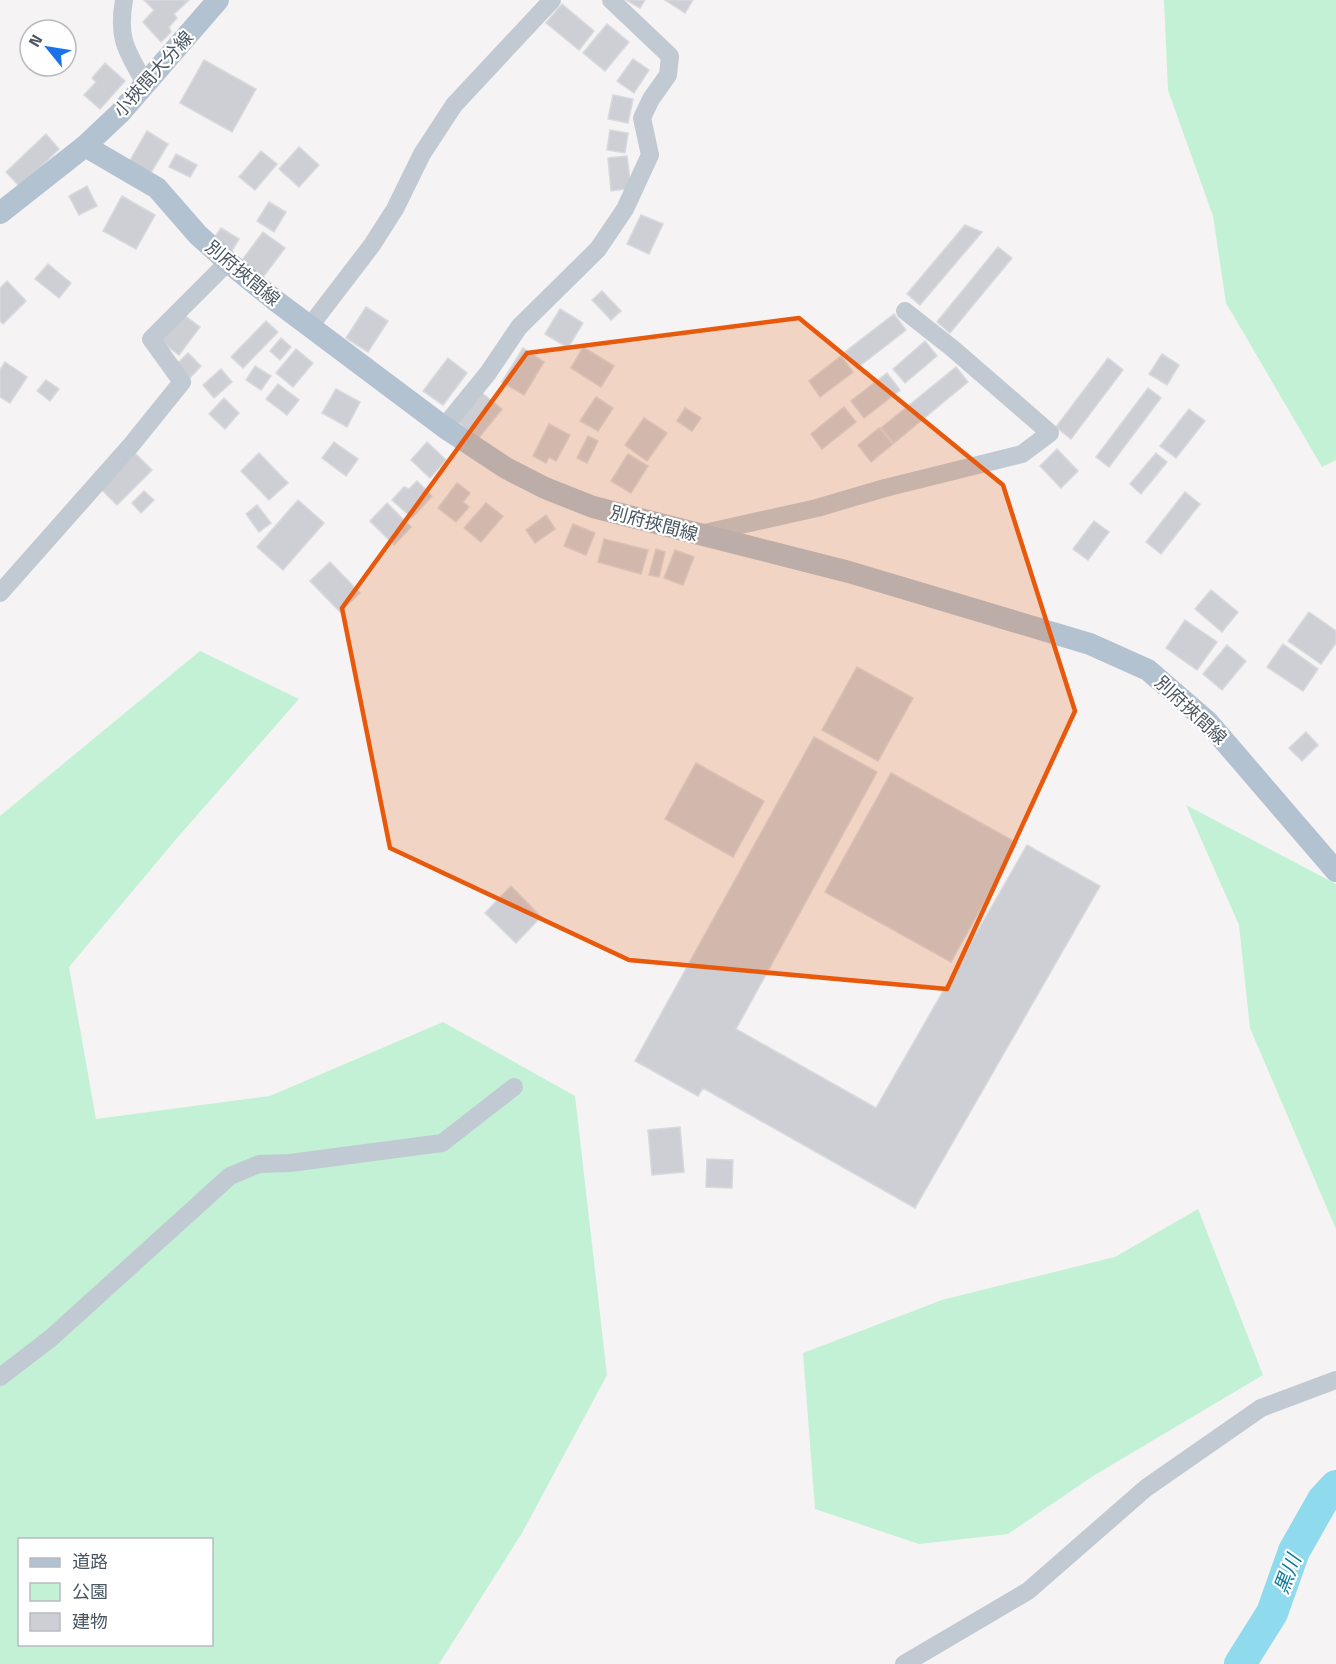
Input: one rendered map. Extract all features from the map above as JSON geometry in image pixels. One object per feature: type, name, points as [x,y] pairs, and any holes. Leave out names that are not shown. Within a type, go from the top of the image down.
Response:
[{"type":"main road","name":"小挾間大分線","points":[[85,146],[146,85],[218,0]]},
{"type":"main road","name":"別府挾間線","points":[[85,146],[166,195],[189,225],[228,262],[444,427],[506,468],[553,492],[593,507],[860,576],[1090,644],[1133,662],[1162,681],[1207,721],[1336,871]]},
{"type":"main road","points":[[0,213],[11,195],[85,146]]},
{"type":"street","points":[[124,0],[120,29],[124,46],[146,85]]},
{"type":"street","points":[[310,326],[372,245],[395,208],[422,154],[454,105],[552,0]]},
{"type":"street","points":[[444,427],[488,372],[519,327],[598,249],[625,209],[650,155],[642,118],[651,99],[668,75],[670,56],[611,0]]},
{"type":"street","points":[[0,594],[102,479],[182,382],[151,339],[228,262]]},
{"type":"street","points":[[698,535],[817,508],[885,488],[1022,454],[1050,433],[952,348],[905,311]]},
{"type":"street","points":[[0,1377],[51,1338],[230,1176],[259,1164],[290,1163],[442,1143],[514,1087]]},
{"type":"street","points":[[904,1664],[1028,1591],[1065,1561],[1114,1514],[1183,1460],[1261,1408],[1336,1380]]},
{"type":"highlighted area","points":[[799,318],[1003,485],[1075,711],[947,989],[629,960],[390,848],[342,608],[527,353]]},
{"type":"green space","points":[[1164,0],[1336,0],[1336,460],[1322,467],[1226,303],[1213,216],[1168,90]]},
{"type":"green space","points":[[200,651],[299,699],[177,838],[69,967],[96,1119],[270,1096],[443,1022],[575,1096],[607,1375],[522,1533],[439,1664],[0,1664],[0,816]]},
{"type":"green space","points":[[1186,805],[1336,884],[1336,1229],[1250,1028],[1239,925]]},
{"type":"green space","points":[[1198,1209],[1263,1375],[1093,1476],[1008,1534],[919,1544],[815,1509],[803,1353],[942,1300],[1115,1257]]},
{"type":"building","points":[[144,0],[189,0],[174,14],[177,18],[169,27],[171,32],[161,42],[143,22],[154,10]]},
{"type":"building","points":[[626,0],[645,0],[640,8]]},
{"type":"building","points":[[665,0],[693,0],[685,13]]},
{"type":"building","points":[[562,4],[594,31],[579,50],[546,23]]},
{"type":"building","points":[[607,24],[629,42],[605,71],[583,53]]},
{"type":"building","points":[[633,59],[649,70],[634,93],[617,81]]},
{"type":"building","points":[[204,60],[256,89],[232,132],[180,103]]},
{"type":"building","points":[[105,63],[125,81],[100,109],[84,95],[96,82],[92,78]]},
{"type":"building","points":[[613,95],[633,99],[628,123],[608,119]]},
{"type":"building","points":[[610,130],[628,133],[625,153],[607,150]]},
{"type":"building","points":[[147,131],[168,144],[149,176],[128,164]]},
{"type":"building","points":[[46,134],[59,149],[20,187],[6,172]]},
{"type":"building","points":[[299,147],[319,165],[299,187],[279,169]]},
{"type":"building","points":[[261,151],[277,164],[255,190],[239,177]]},
{"type":"building","points":[[176,154],[197,165],[190,177],[169,167]]},
{"type":"building","points":[[627,156],[631,188],[611,191],[608,158]]},
{"type":"building","points":[[87,186],[97,206],[79,215],[69,196]]},
{"type":"building","points":[[122,196],[155,215],[136,249],[103,231]]},
{"type":"building","points":[[269,202],[286,212],[274,232],[257,221]]},
{"type":"building","points":[[641,215],[663,224],[649,254],[627,244]]},
{"type":"building","points":[[965,225],[982,232],[920,305],[907,294]]},
{"type":"building","points":[[221,228],[239,239],[230,254],[211,243]]},
{"type":"building","points":[[263,232],[285,248],[258,284],[237,267]]},
{"type":"building","points":[[998,247],[1012,258],[950,333],[937,322]]},
{"type":"building","points":[[48,264],[71,283],[59,298],[35,279]]},
{"type":"building","points":[[7,281],[26,301],[3,324],[0,321],[0,288]]},
{"type":"building","points":[[602,291],[621,311],[611,320],[592,300]]},
{"type":"building","points":[[366,307],[388,321],[368,352],[346,338]]},
{"type":"building","points":[[560,309],[583,323],[568,348],[545,334]]},
{"type":"building","points":[[180,312],[200,327],[179,355],[159,340]]},
{"type":"building","points":[[894,314],[906,330],[857,368],[845,352]]},
{"type":"building","points":[[266,321],[278,332],[243,368],[231,357]]},
{"type":"building","points":[[281,338],[291,347],[280,360],[270,351]]},
{"type":"building","points":[[925,341],[937,356],[905,383],[893,369]]},
{"type":"building","points":[[583,347],[614,366],[601,387],[571,368]]},
{"type":"building","points":[[523,348],[544,362],[524,395],[502,382]]},
{"type":"building","points":[[296,349],[313,363],[293,387],[276,373]]},
{"type":"building","points":[[188,353],[201,366],[190,378],[177,364]]},
{"type":"building","points":[[1162,354],[1179,365],[1167,385],[1149,374]]},
{"type":"building","points":[[841,356],[853,372],[820,397],[809,381]]},
{"type":"building","points":[[448,358],[467,373],[443,405],[423,391]]},
{"type":"building","points":[[1108,358],[1123,370],[1071,439],[1056,427]]},
{"type":"building","points":[[5,362],[27,377],[10,403],[0,397],[0,370]]},
{"type":"building","points":[[255,366],[271,376],[261,390],[246,380]]},
{"type":"building","points":[[956,367],[968,382],[894,443],[881,428]]},
{"type":"building","points":[[221,369],[232,382],[214,398],[203,385]]},
{"type":"building","points":[[887,373],[900,390],[864,418],[851,401]]},
{"type":"building","points":[[46,380],[59,389],[50,401],[37,391]]},
{"type":"building","points":[[278,384],[299,400],[287,415],[266,399]]},
{"type":"building","points":[[1148,388],[1161,398],[1109,467],[1096,457]]},
{"type":"building","points":[[336,389],[360,402],[347,427],[322,413]]},
{"type":"building","points":[[482,393],[502,409],[478,439],[458,422]]},
{"type":"building","points":[[596,397],[613,408],[598,431],[580,421]]},
{"type":"building","points":[[224,398],[239,413],[225,429],[209,414]]},
{"type":"building","points":[[844,407],[856,422],[822,449],[811,434]]},
{"type":"building","points":[[685,408],[701,418],[692,431],[677,421]]},
{"type":"building","points":[[1189,409],[1205,421],[1176,458],[1160,446]]},
{"type":"building","points":[[644,418],[667,433],[647,461],[625,445]]},
{"type":"building","points":[[549,424],[570,435],[556,461],[549,457],[546,463],[533,456]]},
{"type":"building","points":[[879,428],[893,444],[871,462],[858,445]]},
{"type":"building","points":[[588,436],[598,441],[587,463],[577,458]]},
{"type":"building","points":[[334,442],[358,459],[346,476],[322,458]]},
{"type":"building","points":[[427,442],[446,460],[430,478],[411,460]]},
{"type":"building","points":[[1057,449],[1078,471],[1061,488],[1040,466]]},
{"type":"building","points":[[135,453],[152,470],[117,505],[100,488]]},
{"type":"building","points":[[259,453],[288,483],[269,500],[241,471]]},
{"type":"building","points":[[1156,453],[1167,462],[1141,494],[1130,484]]},
{"type":"building","points":[[628,454],[648,466],[631,493],[611,481]]},
{"type":"building","points":[[417,481],[432,496],[412,518],[392,500],[404,487],[409,489]]},
{"type":"building","points":[[457,483],[470,493],[463,502],[469,507],[456,522],[438,508]]},
{"type":"building","points":[[144,491],[154,500],[141,513],[132,503]]},
{"type":"building","points":[[1185,492],[1200,504],[1161,554],[1146,542]]},
{"type":"building","points":[[298,500],[324,523],[283,570],[257,547]]},
{"type":"building","points":[[387,503],[411,527],[394,545],[370,521]]},
{"type":"building","points":[[486,503],[503,516],[481,542],[464,528]]},
{"type":"building","points":[[257,505],[271,523],[259,532],[246,514]]},
{"type":"building","points":[[546,515],[555,529],[535,543],[526,530]]},
{"type":"building","points":[[1094,521],[1109,532],[1088,560],[1073,549]]},
{"type":"building","points":[[573,524],[595,533],[586,555],[564,546]]},
{"type":"building","points":[[604,539],[648,550],[641,574],[598,562]]},
{"type":"building","points":[[656,549],[665,552],[659,577],[649,575]]},
{"type":"building","points":[[675,550],[694,557],[683,585],[664,578]]},
{"type":"building","points":[[330,562],[360,593],[340,612],[310,581]]},
{"type":"building","points":[[1211,590],[1238,612],[1222,632],[1195,609]]},
{"type":"building","points":[[1309,612],[1336,631],[1336,643],[1321,664],[1288,641]]},
{"type":"building","points":[[1185,620],[1217,642],[1197,670],[1166,648]]},
{"type":"building","points":[[1283,644],[1318,669],[1303,691],[1267,667]]},
{"type":"building","points":[[1227,645],[1246,661],[1222,690],[1203,674]]},
{"type":"building","points":[[857,667],[913,698],[878,761],[822,730]]},
{"type":"building","points":[[1306,732],[1318,745],[1302,761],[1289,748]]},
{"type":"building","points":[[814,737],[877,772],[736,1029],[876,1108],[1027,845],[1100,886],[915,1208],[703,1088],[698,1096],[635,1061]]},
{"type":"building","points":[[696,763],[764,801],[733,857],[665,819]]},
{"type":"building","points":[[891,773],[1017,843],[951,962],[825,892]]},
{"type":"building","points":[[511,886],[541,917],[516,943],[485,913]]},
{"type":"building","points":[[680,1127],[684,1172],[652,1175],[648,1130]]},
{"type":"building","points":[[707,1159],[733,1160],[732,1188],[706,1187]]},
{"type":"waterway","name":"黒川","points":[[1240,1664],[1272,1613],[1294,1551],[1323,1500],[1336,1486]]}]
